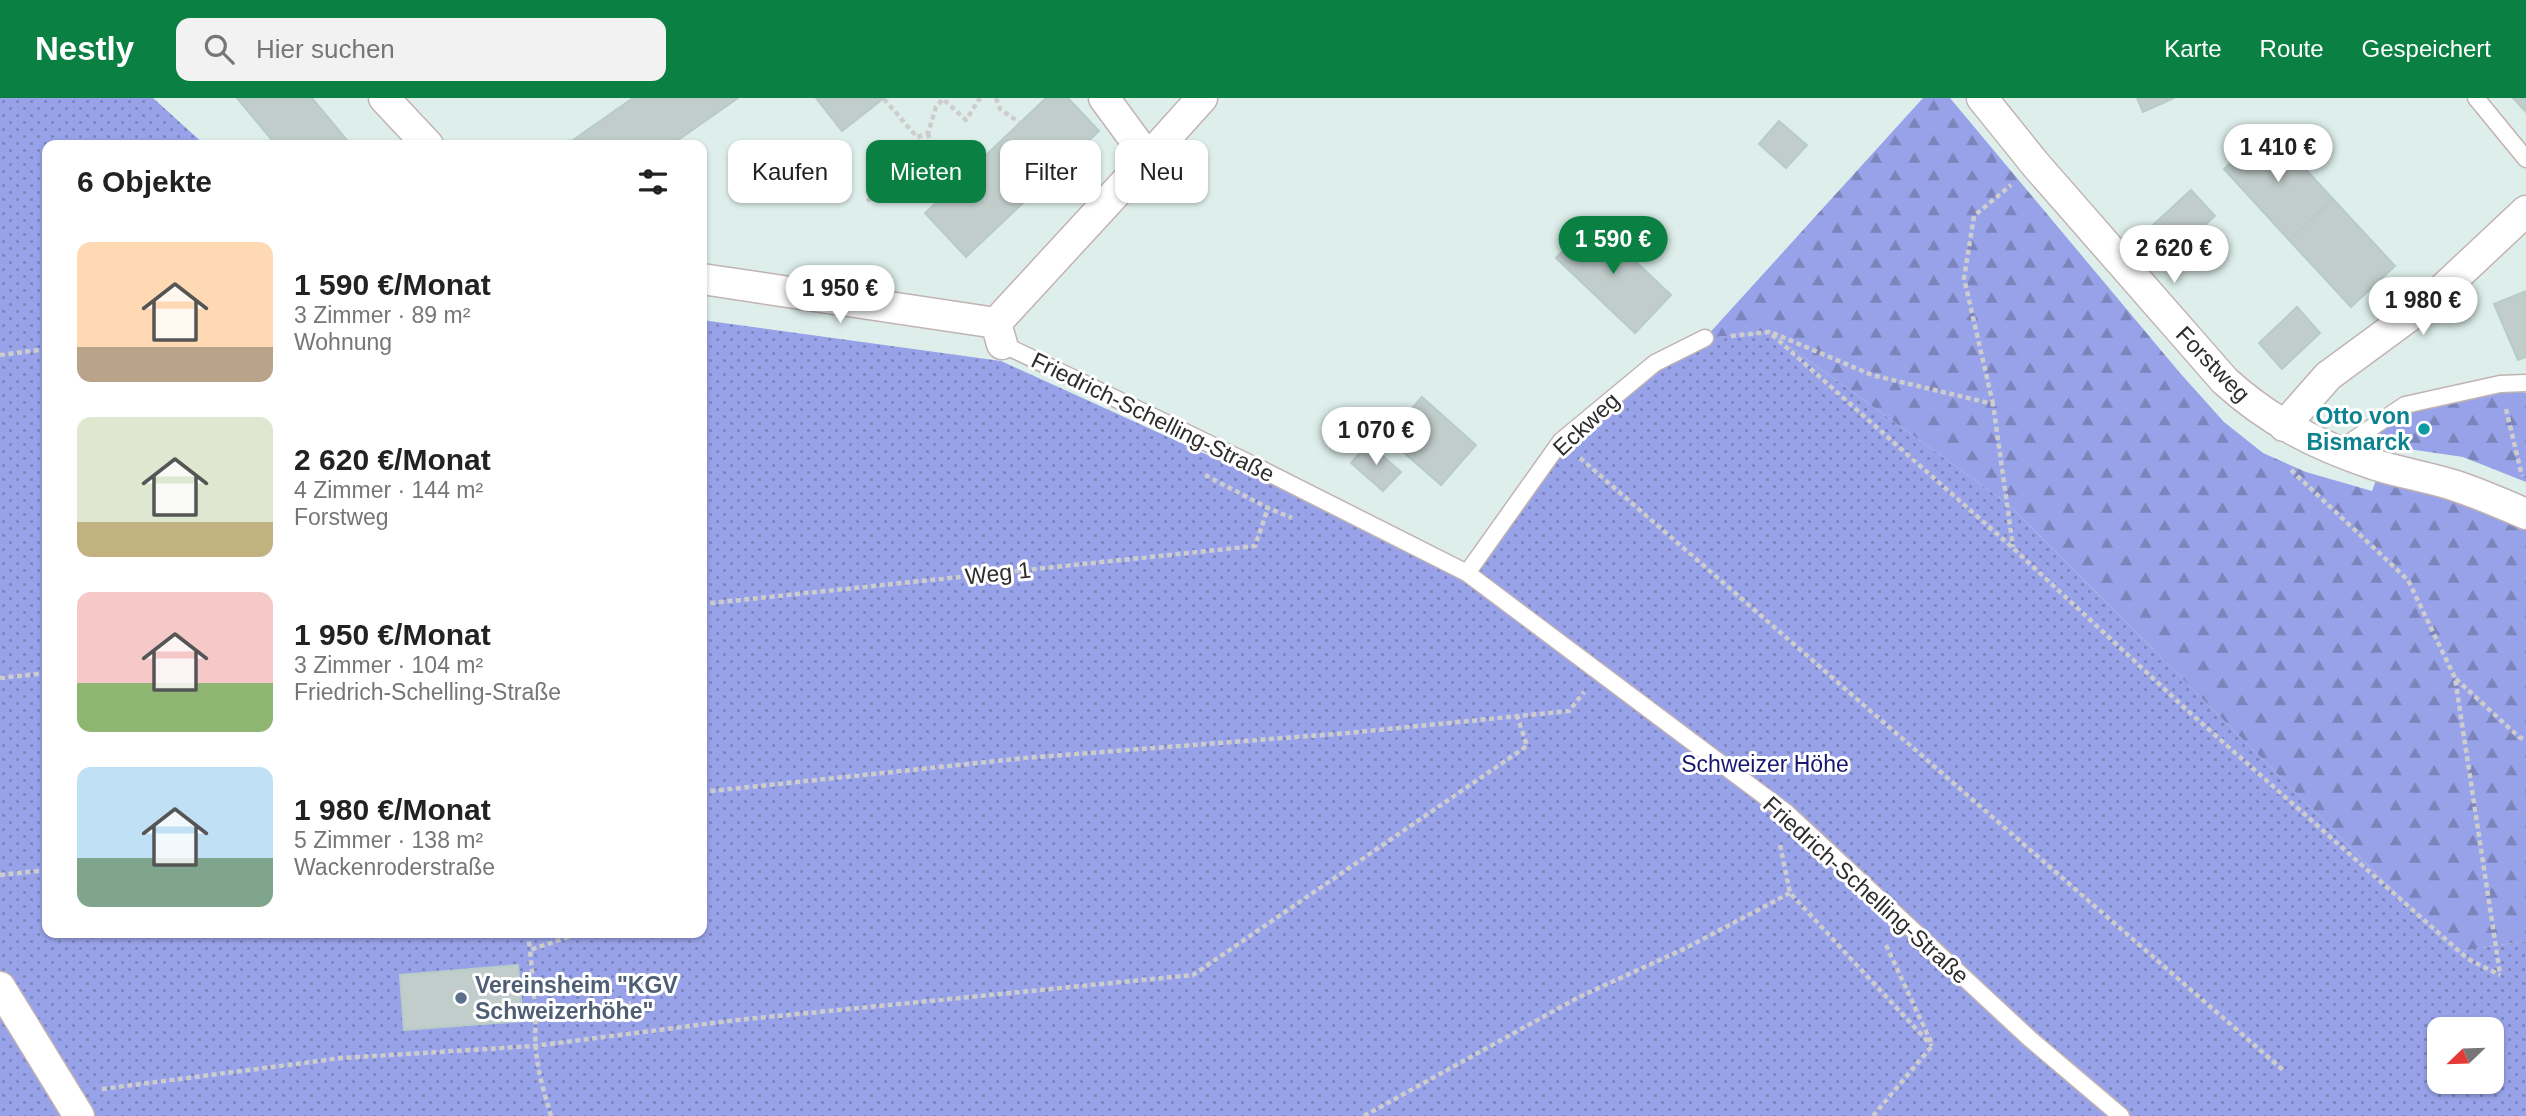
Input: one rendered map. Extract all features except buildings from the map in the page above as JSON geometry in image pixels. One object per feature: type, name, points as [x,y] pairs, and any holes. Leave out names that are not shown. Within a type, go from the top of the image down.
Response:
[{"type":"street","points":[[384,98],[424,140]]},
{"type":"street","points":[[1104,98],[1135,140]]},
{"type":"street","points":[[1164,140],[1202,98]]},
{"type":"street","name":"Forstweg","points":[[1982,98],[2036,165],[2225,381],[2253,406],[2284,426],[2337,451],[2456,486],[2526,513]]},
{"type":"street","points":[[999,333],[1115,197]]},
{"type":"street","points":[[2284,426],[2328,376],[2430,301],[2526,211]]},
{"type":"street","name":"Friedrich-Schelling-Straße","points":[[707,280],[999,333]]},
{"type":"street","points":[[0,987],[73,1105]]},
{"type":"lane","points":[[2476,98],[2526,159]]},
{"type":"lane","name":"Friedrich-Schelling-Straße","points":[[999,333],[1467,573],[1787,813],[2029,1038],[2121,1116]]},
{"type":"lane","name":"Eckweg","points":[[1467,573],[1561,442],[1655,363],[1705,338]]},
{"type":"lane","points":[[2337,451],[2405,405],[2500,384],[2526,383]]},
{"type":"path","points":[[930,140],[928,133],[936,107],[943,99],[966,120],[980,98]]},
{"type":"path","points":[[996,98],[1000,109],[1020,123]]},
{"type":"path","points":[[884,99],[918,140]]},
{"type":"path","points":[[917,137],[928,133]]},
{"type":"path","points":[[2014,549],[1993,404],[1964,278],[1974,216],[2036,165]]},
{"type":"path","points":[[1705,338],[1769,332],[1872,375],[1993,404]]},
{"type":"path","points":[[1769,332],[2014,549],[2188,711],[2468,959],[2500,975],[2455,678],[2409,580],[2290,469]]},
{"type":"path","points":[[0,355],[42,350]]},
{"type":"path","points":[[2500,384],[2523,477]]},
{"type":"path","points":[[1561,442],[2283,1070]]},
{"type":"path","name":"Weg 1","points":[[707,603],[1255,546],[1268,508]]},
{"type":"path","points":[[0,678],[42,674]]},
{"type":"path","points":[[2455,678],[2519,737],[2526,740]]},
{"type":"path","points":[[707,791],[1025,758],[1348,733],[1569,711],[1587,688]]},
{"type":"path","points":[[73,1105],[342,1058],[534,1046],[737,1020],[1193,975],[1527,746],[1517,716]]},
{"type":"path","points":[[0,875],[42,871]]},
{"type":"path","points":[[1364,1116],[1579,997],[1686,948],[1790,893],[1932,1046]]},
{"type":"path","points":[[529,938],[536,1016],[536,1064],[551,1116]]},
{"type":"path","points":[[530,950],[565,938]]},
{"type":"path","points":[[1884,939],[1932,1046]]},
{"type":"path","points":[[536,1016],[631,1003]]},
{"type":"path","points":[[1873,1116],[1932,1046]]},
{"type":"green space","name":"Schweizer Höhe","points":[[0,98],[153,98],[199,140],[42,140],[42,938],[707,938],[707,321],[1001,361],[1467,573],[1561,441],[1655,363],[1705,338],[1769,332],[2007,503],[2455,952],[2526,941],[2526,1116],[0,1116]]},
{"type":"green space","points":[[1923,98],[1950,98],[2180,373],[2224,422],[2263,453],[2306,472],[2372,491],[2376,480],[2453,498],[2502,513],[2526,530],[2526,941],[2455,952],[2007,503],[1769,332],[1705,338]]},
{"type":"green space","points":[[2517,390],[2526,393],[2526,482],[2463,457],[2388,446],[2380,433],[2393,420],[2425,404],[2462,396]]},
{"type":"place","name":"Otto von Bismarck","points":[[2424,429]]},
{"type":"place","name":"Vereinsheim \"KGV Schweizerhöhe\"","points":[[461,998]]}]
